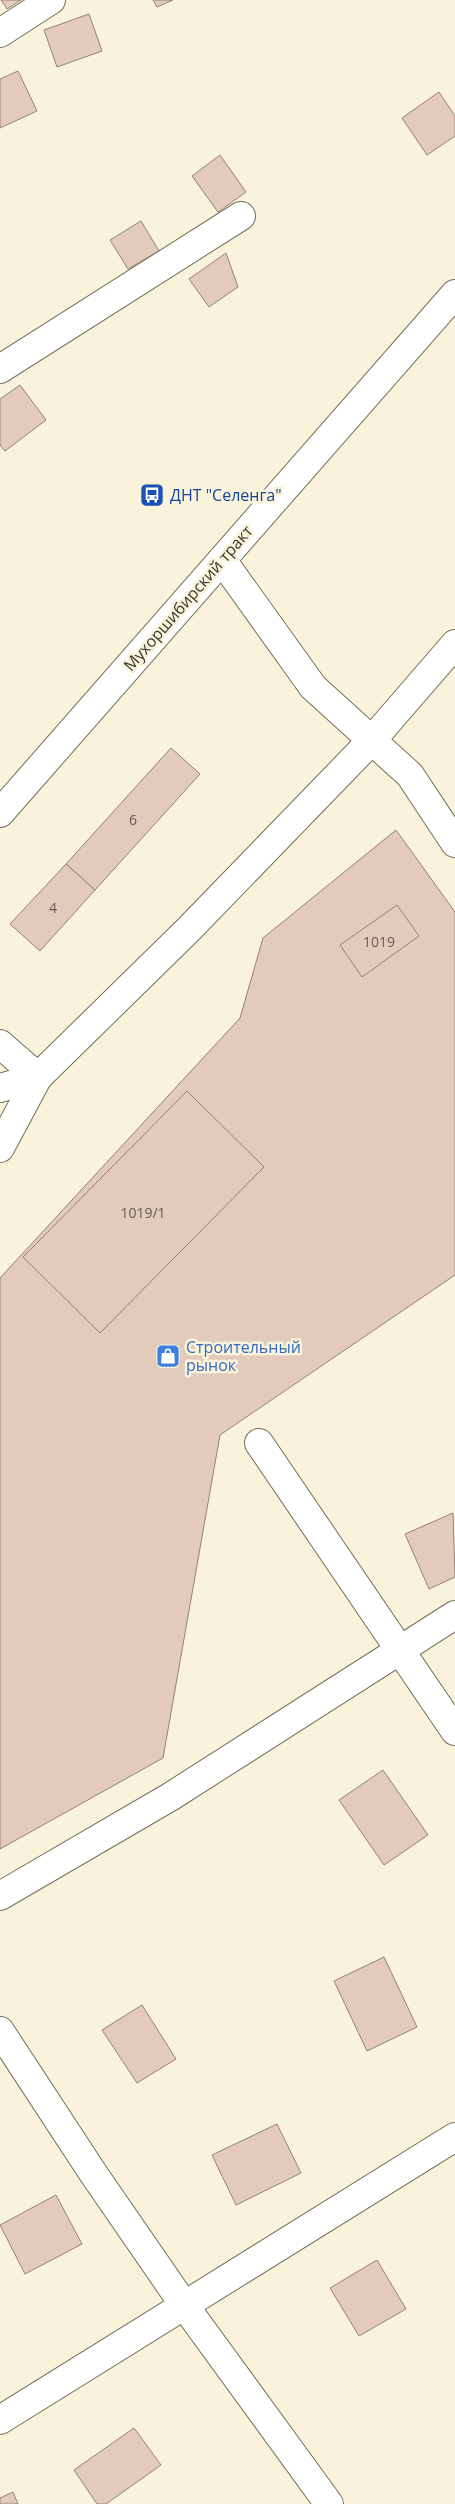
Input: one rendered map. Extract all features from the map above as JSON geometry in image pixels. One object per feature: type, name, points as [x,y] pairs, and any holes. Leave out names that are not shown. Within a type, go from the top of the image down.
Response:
[{"type":"street","points":[[0,33],[51,0]]},
{"type":"street","points":[[0,369],[241,216]]},
{"type":"street","name":"Мухоршибирский тракт","points":[[0,813],[455,294]]},
{"type":"street","points":[[222,560],[313,688],[410,774],[455,843]]},
{"type":"street","points":[[0,1148],[38,1077],[189,930],[372,740],[455,644]]},
{"type":"street","points":[[0,1044],[38,1077]]},
{"type":"street","points":[[0,1088],[38,1077]]},
{"type":"street","points":[[259,1443],[455,1731]]},
{"type":"street","points":[[0,1896],[170,1797],[455,1615]]},
{"type":"street","points":[[0,2031],[93,2173],[184,2305],[329,2504]]},
{"type":"street","points":[[0,2420],[455,2137]]},
{"type":"building","points":[[1,0],[21,0],[7,9]]},
{"type":"building","points":[[153,0],[173,0],[157,7]]},
{"type":"building","points":[[89,14],[102,51],[57,67],[44,30]]},
{"type":"building","points":[[18,71],[37,111],[0,128],[0,79]]},
{"type":"building","points":[[439,92],[455,116],[455,136],[427,155],[402,118]]},
{"type":"building","points":[[220,155],[246,192],[218,212],[192,176]]},
{"type":"building","points":[[141,221],[159,251],[128,269],[110,240]]},
{"type":"building","points":[[226,253],[238,287],[209,307],[189,279]]},
{"type":"building","points":[[20,385],[46,420],[5,451],[0,445],[0,399]]},
{"type":"building","points":[[171,748],[200,774],[95,890],[66,864]]},
{"type":"building","name":"Строительный рынок","points":[[396,830],[455,912],[455,1275],[220,1435],[163,1758],[0,1849],[0,1278],[240,1018],[263,938]]},
{"type":"building","points":[[66,864],[95,890],[40,951],[10,924]]},
{"type":"building","points":[[397,905],[419,936],[362,977],[340,945]]},
{"type":"building","points":[[187,1091],[264,1167],[100,1333],[23,1257]]},
{"type":"building","points":[[453,1513],[455,1577],[429,1589],[405,1534]]},
{"type":"building","points":[[383,1770],[428,1835],[384,1865],[339,1800]]},
{"type":"building","points":[[384,1957],[417,2027],[367,2051],[334,1981]]},
{"type":"building","points":[[142,2005],[176,2059],[137,2083],[102,2030]]},
{"type":"building","points":[[277,2124],[301,2173],[236,2205],[212,2155]]},
{"type":"building","points":[[56,2195],[82,2244],[25,2274],[0,2225]]},
{"type":"building","points":[[377,2260],[406,2309],[359,2336],[330,2288]]},
{"type":"building","points":[[134,2428],[161,2465],[106,2504],[97,2504],[74,2470]]},
{"type":"building","points":[[13,2492],[18,2504],[0,2504],[0,2498]]},
{"type":"place","name":"ДНТ \"Селенга\"","points":[[152,495]]},
{"type":"place","name":"Строительный рынок","points":[[168,1356]]}]
